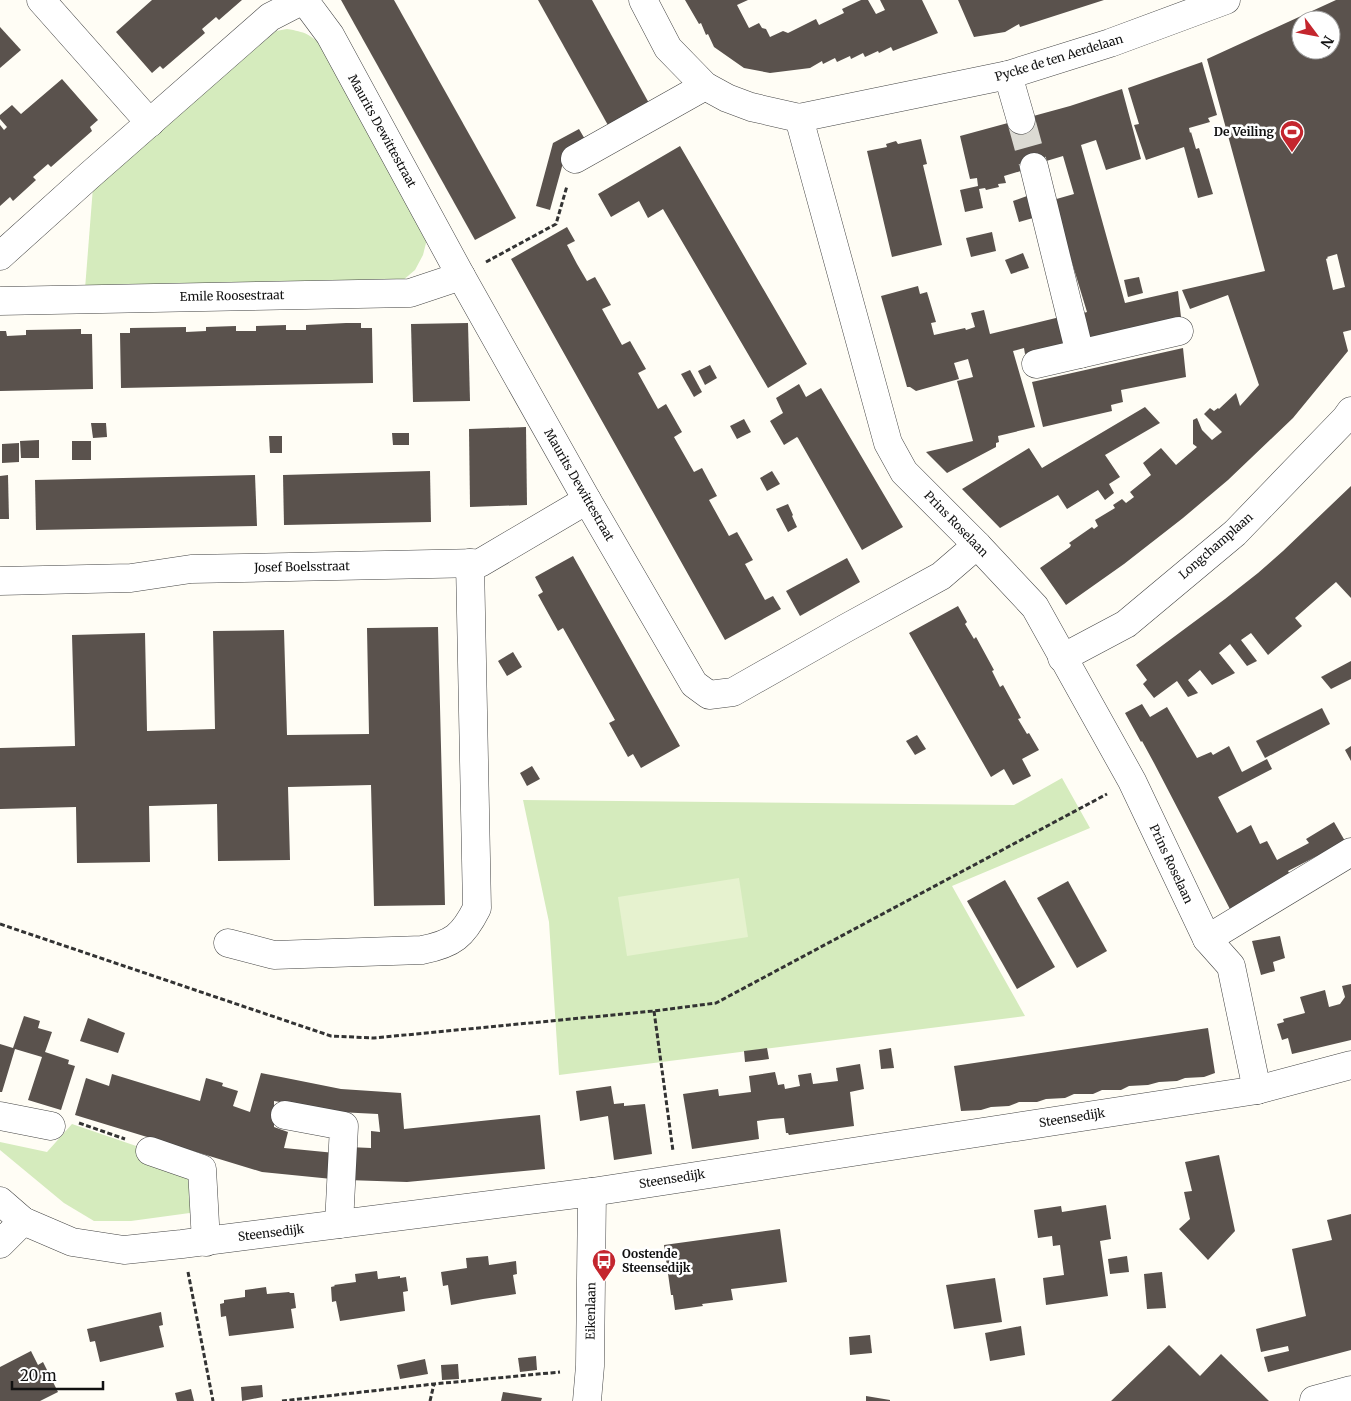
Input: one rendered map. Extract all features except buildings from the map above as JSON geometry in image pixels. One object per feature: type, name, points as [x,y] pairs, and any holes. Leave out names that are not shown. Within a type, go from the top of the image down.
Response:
[{"type":"street","points":[[41,0],[150,123]]},
{"type":"street","points":[[0,256],[270,17],[304,0]]},
{"type":"street","name":"Maurits Dewittestraat","points":[[304,0],[330,36],[461,276],[587,500],[694,684],[708,695],[733,692],[941,576],[977,546]]},
{"type":"street","points":[[643,0],[668,48],[705,86],[727,98],[751,107],[799,118]]},
{"type":"street","name":"Pycke de ten Aerdelaan","points":[[799,118],[1008,75],[1110,43],[1226,0]]},
{"type":"street","points":[[1008,75],[1021,120]]},
{"type":"street","points":[[575,159],[705,86]]},
{"type":"street","name":"Prins Roselaan","points":[[799,118],[888,443],[904,472],[1035,607],[1132,781],[1207,939],[1231,966],[1257,1090]]},
{"type":"street","points":[[1034,168],[1080,354]]},
{"type":"street","name":"Emile Roosestraat","points":[[0,301],[410,293],[461,276]]},
{"type":"street","points":[[1036,364],[1180,331]]},
{"type":"street","name":"Longchamplaan","points":[[1062,658],[1126,624],[1235,533],[1351,411]]},
{"type":"street","name":"Josef Boelsstraat","points":[[0,581],[131,578],[190,569],[480,563],[587,500]]},
{"type":"street","points":[[228,943],[274,955],[422,950],[441,946],[456,938],[469,924],[477,908],[470,563]]},
{"type":"street","points":[[1207,939],[1351,852]]},
{"type":"street","name":"Steensedijk","points":[[0,1201],[23,1221],[72,1242],[124,1250],[194,1243],[592,1192],[1257,1090],[1351,1065]]},
{"type":"street","points":[[0,1116],[51,1126]]},
{"type":"street","points":[[285,1116],[344,1126],[339,1224]]},
{"type":"street","points":[[150,1151],[202,1169],[194,1243]]},
{"type":"street","name":"Eikenlaan","points":[[587,1401],[590,1366],[592,1192]]},
{"type":"street","points":[[0,1244],[23,1221]]},
{"type":"street","points":[[1314,1400],[1351,1390]]},
{"type":"path","points":[[461,276],[556,224],[575,159]]},
{"type":"path","points":[[0,924],[331,1036],[374,1038],[654,1011],[716,1003],[1132,781]]},
{"type":"path","points":[[654,1011],[677,1178]]},
{"type":"path","points":[[51,1126],[73,1121],[144,1146],[150,1151]]},
{"type":"path","points":[[194,1243],[213,1401]]},
{"type":"path","points":[[282,1401],[553,1373],[590,1366]]},
{"type":"path","points":[[430,1401],[434,1384]]},
{"type":"green space","points":[[287,29],[307,34],[323,47],[427,239],[423,255],[415,270],[402,281],[85,289],[93,187],[276,31]]},
{"type":"green space","points":[[1062,778],[1090,828],[952,886],[1025,1016],[559,1075],[549,922],[523,800],[1014,805]]},
{"type":"green space","points":[[739,878],[748,937],[627,956],[618,897]]},
{"type":"green space","points":[[72,1124],[142,1148],[185,1171],[192,1182],[197,1212],[131,1221],[94,1221],[64,1203],[0,1150],[0,1142],[47,1152]]},
{"type":"tunnel","points":[[1021,120],[1034,167]]},
{"type":"place","name":"De Veiling","points":[[1292,153]]},
{"type":"place","name":"Oostende Steensedijk","points":[[604,1282]]}]
